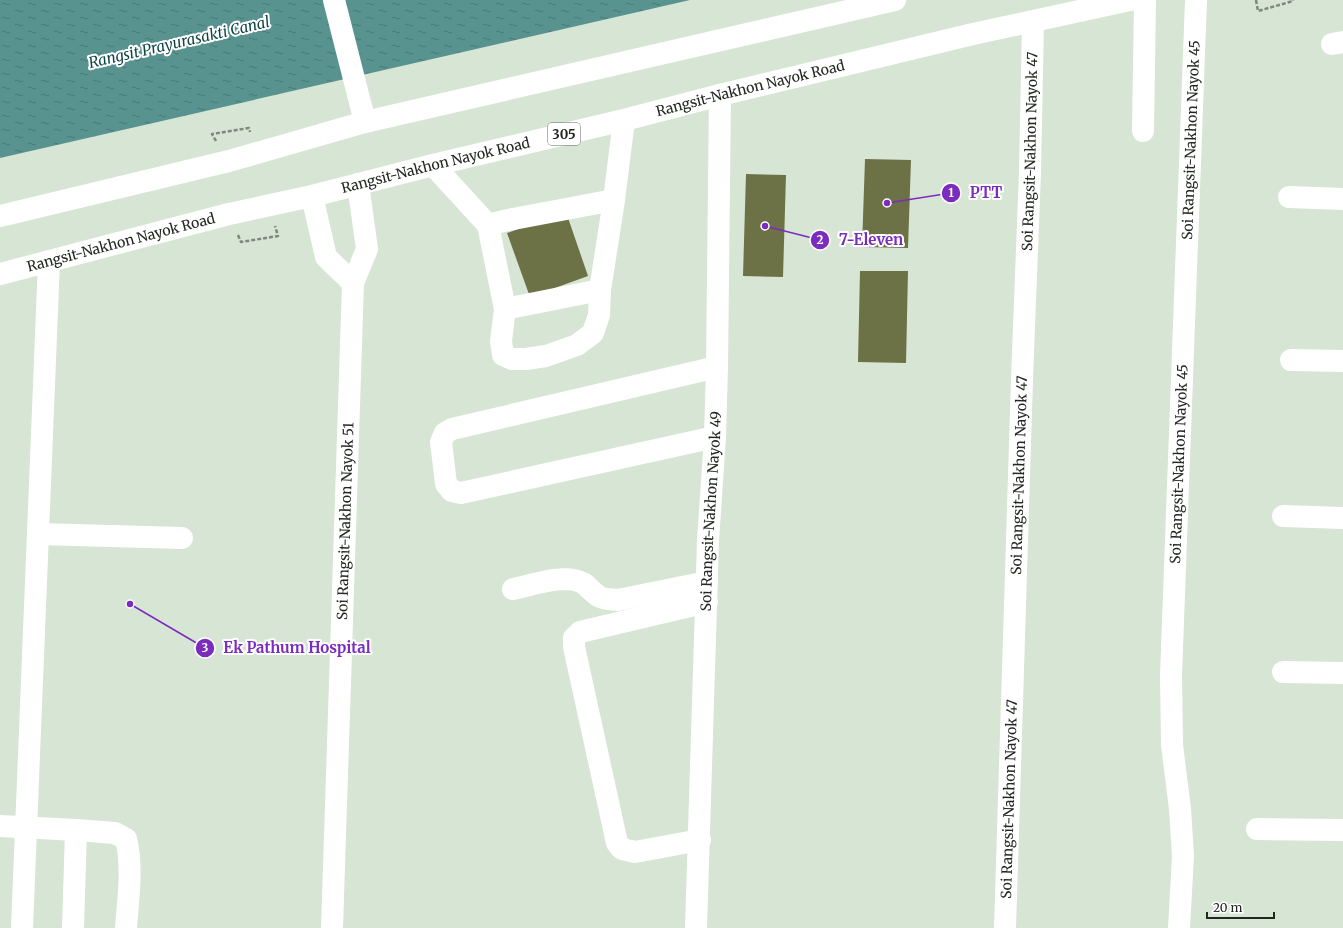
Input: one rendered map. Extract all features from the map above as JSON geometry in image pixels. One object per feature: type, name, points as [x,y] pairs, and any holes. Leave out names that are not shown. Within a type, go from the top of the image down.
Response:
[{"type":"street","points":[[334,0],[365,122]]},
{"type":"street","points":[[0,216],[229,162],[365,122],[895,0]]},
{"type":"street","name":"Rangsit-Nakhon Nayok Road","points":[[0,274],[229,214],[312,196],[433,165],[624,120],[720,95],[973,34],[1130,0]]},
{"type":"street","points":[[1143,131],[1145,0]]},
{"type":"street","name":"Soi Rangsit-Nakhon Nayok 45","points":[[1179,928],[1183,856],[1180,809],[1172,745],[1171,675],[1196,0]]},
{"type":"street","name":"Soi Rangsit-Nakhon Nayok 47","points":[[1005,928],[1030,172],[1033,22]]},
{"type":"street","name":"Soi Rangsit-Nakhon Nayok 49","points":[[696,928],[707,592],[715,437],[720,95]]},
{"type":"street","points":[[433,165],[488,225],[505,309],[502,341],[503,355],[512,360],[546,356],[577,345],[593,333],[599,315],[600,290],[614,200],[624,120]]},
{"type":"street","name":"Soi Rangsit-Nakhon Nayok 51","points":[[332,928],[353,283],[368,249],[358,184]]},
{"type":"street","points":[[312,196],[326,257],[353,283]]},
{"type":"street","points":[[1289,197],[1343,199]]},
{"type":"street","points":[[488,225],[614,200]]},
{"type":"street","points":[[22,928],[49,261]]},
{"type":"street","points":[[505,309],[600,290]]},
{"type":"street","points":[[1291,360],[1343,361]]},
{"type":"street","points":[[715,437],[461,493],[452,491],[446,484],[441,442],[445,433],[452,429],[717,367]]},
{"type":"street","points":[[1283,516],[1343,518]]},
{"type":"street","points":[[38,534],[182,538]]},
{"type":"street","points":[[513,589],[563,579],[574,580],[584,584],[599,597],[618,600],[707,592]]},
{"type":"street","points":[[700,840],[635,852],[622,849],[617,843],[574,648],[574,638],[580,632],[707,592]]},
{"type":"street","points":[[1283,672],[1343,673]]},
{"type":"street","points":[[0,826],[26,826],[115,833],[126,839],[129,850],[126,928]]},
{"type":"street","points":[[1257,829],[1343,830]]},
{"type":"street","points":[[73,928],[76,830]]},
{"type":"path","points":[[1256,0],[1258,11],[1293,0]]},
{"type":"water","name":"Rangsit Prayurasakti Canal","points":[[0,0],[690,0],[0,158]]},
{"type":"building","points":[[865,159],[911,160],[908,248],[862,247]]},
{"type":"building","points":[[746,174],[786,175],[783,277],[743,276]]},
{"type":"building","points":[[566,212],[588,276],[530,297],[507,233]]},
{"type":"building","points":[[860,271],[908,271],[906,363],[858,362]]},
{"type":"place","name":"PTT","points":[[887,203]]},
{"type":"place","name":"7-Eleven","points":[[765,226]]},
{"type":"place","name":"Ek Pathum Hospital","points":[[130,604]]}]
